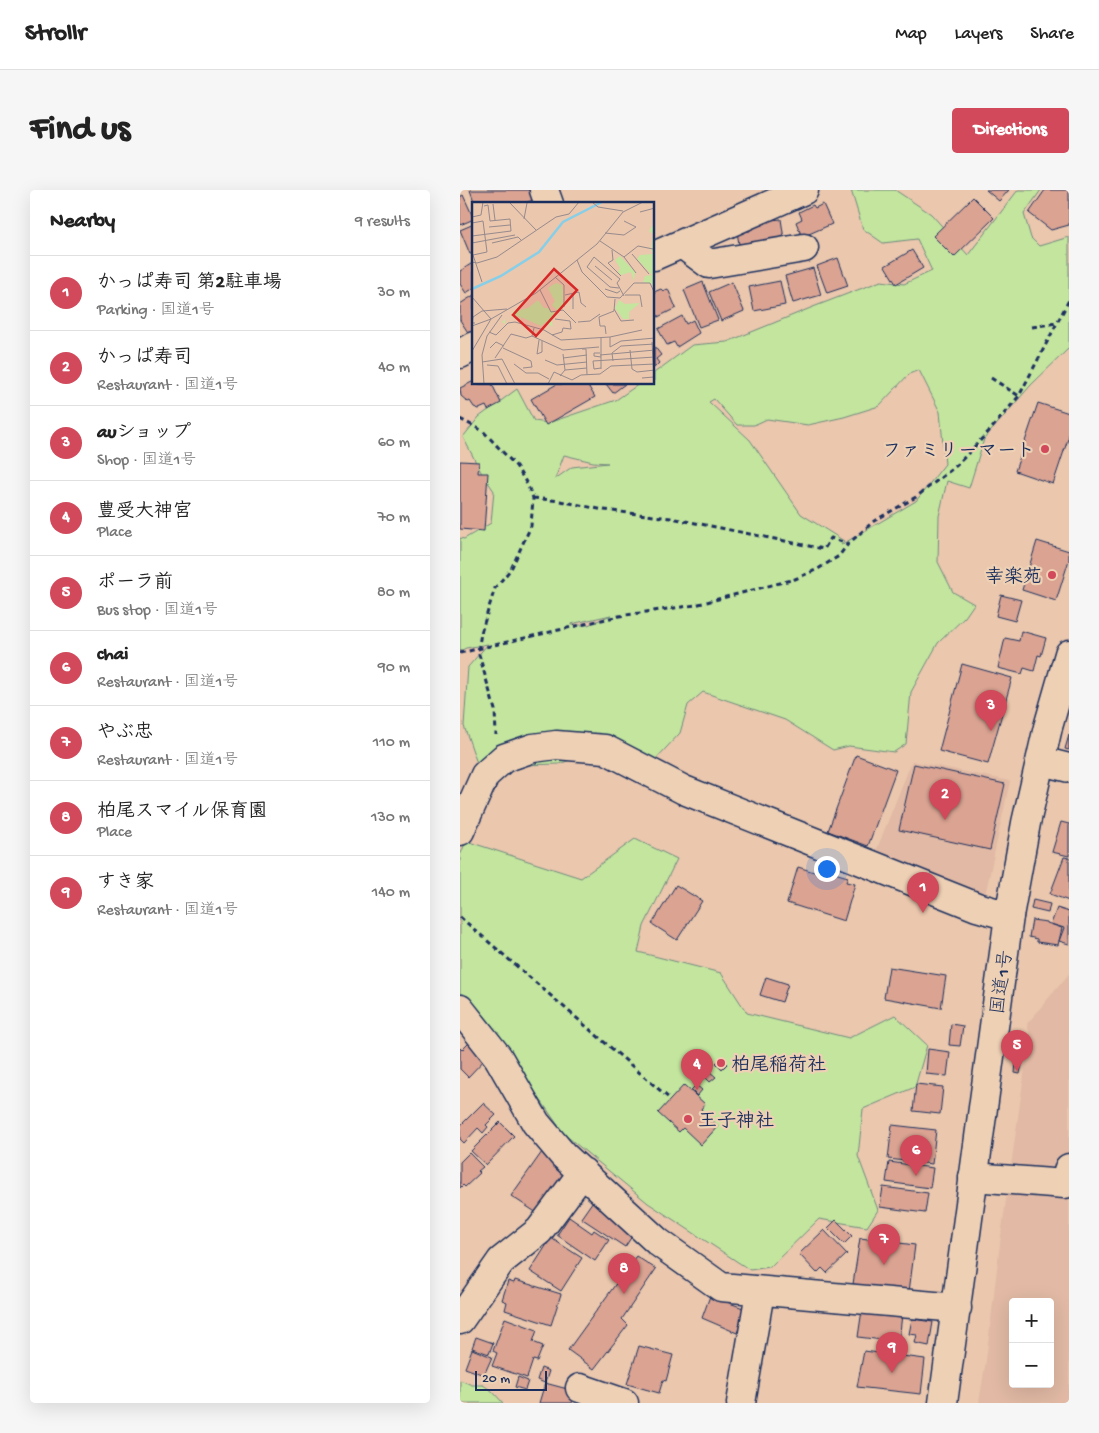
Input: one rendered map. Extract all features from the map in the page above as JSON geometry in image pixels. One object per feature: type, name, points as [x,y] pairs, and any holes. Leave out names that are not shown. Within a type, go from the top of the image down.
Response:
[{"type":"main road","points":[[544,190],[548,202]]},
{"type":"main road","points":[[655,256],[804,190]]},
{"type":"main road","points":[[682,244],[709,264],[804,248]]},
{"type":"main road","points":[[460,354],[472,347]]},
{"type":"main road","name":"国道1号","points":[[943,1403],[1009,916],[1026,823],[1048,727],[1069,654]]},
{"type":"main road","points":[[460,831],[484,775],[504,758],[533,748],[556,745],[605,749],[684,790],[977,907],[1009,916]]},
{"type":"main road","points":[[1041,761],[1069,768]]},
{"type":"main road","points":[[460,1009],[498,1056],[525,1118],[658,1242],[721,1287],[760,1292],[957,1308]]},
{"type":"main road","points":[[973,1178],[1065,1184],[1069,1168]]},
{"type":"main road","points":[[460,1320],[468,1290],[539,1231],[583,1172]]},
{"type":"main road","points":[[741,1403],[760,1292]]},
{"type":"main road","points":[[580,1388],[624,1403]]},
{"type":"path","points":[[460,653],[620,616],[694,604],[795,579],[818,569],[839,556],[848,544],[874,521],[916,497],[957,465],[992,428],[1019,396],[1048,344],[1056,323],[1069,300]]},
{"type":"path","points":[[1032,327],[1056,323]]},
{"type":"path","points":[[991,378],[1019,396]]},
{"type":"path","points":[[460,419],[483,431],[516,466],[528,484],[533,498],[531,526],[511,568],[495,588],[481,633],[478,651],[495,710],[496,738]]},
{"type":"path","points":[[533,498],[560,501],[604,510],[671,518],[824,549],[831,538],[848,544]]},
{"type":"path","points":[[460,917],[670,1099]]},
{"type":"shaded area","points":[[912,761],[1010,781],[985,895],[873,859]]},
{"type":"shaded area","points":[[1069,974],[1069,1403],[979,1403],[986,1361],[1001,1236],[1030,1034],[1027,1024]]},
{"type":"green space","points":[[851,190],[895,190],[931,214],[968,255],[1018,190],[1041,190],[1024,214],[1031,238],[1039,246],[1069,237],[1069,348],[1031,385],[984,439],[969,488],[947,481],[939,516],[938,562],[953,592],[974,604],[965,617],[938,643],[911,692],[906,744],[894,752],[849,746],[833,750],[785,720],[703,692],[688,705],[680,733],[653,762],[592,752],[559,764],[478,766],[464,726],[468,667],[488,644],[460,651],[460,538],[464,539],[491,523],[494,491],[481,472],[463,437],[479,417],[517,389],[534,421],[548,423],[616,400],[638,385],[655,385],[655,372],[692,345],[727,342],[881,281],[904,284],[932,271],[917,239],[883,243],[863,229]],"holes":[[[919,370],[940,412],[945,464],[916,501],[841,545],[844,541],[801,514],[750,440],[709,402],[714,399],[737,425],[754,425],[767,419],[808,425],[844,417],[879,406],[909,374]],[[564,455],[593,462],[608,463],[572,467],[555,479]],[[611,615],[588,625],[571,625],[571,624]]]},
{"type":"green space","points":[[635,839],[677,859],[644,926],[638,952],[721,973],[747,1013],[849,1038],[895,1015],[927,1045],[915,1087],[863,1109],[858,1156],[878,1210],[867,1227],[819,1219],[770,1267],[750,1270],[648,1203],[564,1134],[506,1050],[460,994],[460,856],[466,841],[581,878]]},
{"type":"green space","points":[[460,1380],[472,1385],[483,1385],[492,1391],[503,1403],[460,1403]]},
{"type":"building","points":[[470,190],[531,190],[535,199],[528,202],[474,202]]},
{"type":"building","points":[[986,190],[1009,190],[999,201]]},
{"type":"building","points":[[1045,190],[1069,190],[1069,225],[1051,230],[1029,213]]},
{"type":"building","points":[[463,195],[472,215],[472,220],[460,225],[460,197]]},
{"type":"building","points":[[973,197],[994,218],[954,257],[933,236]]},
{"type":"building","points":[[823,204],[832,224],[802,237],[796,222],[802,219],[799,212],[813,205],[815,208]]},
{"type":"building","points":[[781,219],[784,239],[739,244],[737,232],[750,231],[749,227],[762,225],[761,221]]},
{"type":"building","points":[[472,225],[472,254],[470,254],[460,230]]},
{"type":"building","points":[[912,250],[923,268],[896,284],[885,266]]},
{"type":"building","points":[[838,258],[848,286],[827,293],[817,266]]},
{"type":"building","points":[[472,263],[472,289],[466,293],[460,284],[460,271]]},
{"type":"building","points":[[813,268],[821,295],[793,303],[785,276]]},
{"type":"building","points":[[780,281],[785,305],[754,311],[749,287]]},
{"type":"building","points":[[703,282],[718,320],[699,327],[684,290]]},
{"type":"building","points":[[732,282],[744,311],[721,321],[709,292]]},
{"type":"building","points":[[668,289],[676,308],[658,317],[658,315],[655,316],[655,292]]},
{"type":"building","points":[[472,296],[472,332],[469,334],[460,320],[460,304]]},
{"type":"building","points":[[682,316],[686,324],[693,320],[699,333],[677,347],[674,342],[667,345],[658,329]]},
{"type":"building","points":[[655,347],[661,355],[656,359],[659,363],[655,367]]},
{"type":"building","points":[[472,382],[472,385],[492,385],[501,403],[488,410],[486,406],[479,409],[461,396],[460,388]]},
{"type":"building","points":[[555,385],[588,385],[595,397],[546,425],[531,399]]},
{"type":"building","points":[[607,385],[624,385],[613,393]]},
{"type":"building","points":[[1038,403],[1069,413],[1069,436],[1053,484],[1015,471]]},
{"type":"building","points":[[460,461],[479,462],[478,473],[488,473],[484,531],[460,529]]},
{"type":"building","points":[[1037,541],[1069,551],[1069,560],[1056,601],[1022,590]]},
{"type":"building","points":[[1001,595],[1021,600],[1015,621],[996,616]]},
{"type":"building","points":[[1021,631],[1046,638],[1041,656],[1038,655],[1034,671],[1024,668],[1022,674],[998,668],[1005,638],[1019,641]]},
{"type":"building","points":[[962,664],[1012,678],[988,764],[939,751]]},
{"type":"building","points":[[1069,735],[1069,750],[1065,749]]},
{"type":"building","points":[[856,755],[896,770],[868,846],[828,831]]},
{"type":"building","points":[[914,764],[1005,784],[990,850],[899,830]]},
{"type":"building","points":[[1061,822],[1069,824],[1069,856],[1052,852]]},
{"type":"building","points":[[1064,857],[1069,858],[1069,901],[1050,894]]},
{"type":"building","points":[[798,867],[830,877],[831,872],[848,877],[846,882],[855,884],[844,921],[787,903]]},
{"type":"building","points":[[676,885],[702,901],[677,940],[652,924]]},
{"type":"building","points":[[1033,900],[1050,904],[1048,913],[1031,909]]},
{"type":"building","points":[[1057,908],[1069,912],[1069,944],[1059,941],[1064,928],[1051,924]]},
{"type":"building","points":[[1032,920],[1047,922],[1062,928],[1058,945],[1037,942],[1037,939],[1029,937]]},
{"type":"building","points":[[889,967],[946,976],[941,1008],[884,998]]},
{"type":"building","points":[[766,977],[788,984],[782,1002],[760,995]]},
{"type":"building","points":[[951,1024],[963,1026],[960,1046],[949,1045]]},
{"type":"building","points":[[471,1041],[487,1057],[468,1077],[460,1069],[460,1048],[462,1050]]},
{"type":"building","points":[[928,1049],[950,1052],[947,1076],[926,1074]]},
{"type":"building","name":"柏尾稲荷社","points":[[721,1058],[727,1064],[722,1069],[716,1063]]},
{"type":"building","points":[[1016,1063],[1022,1063],[1020,1074],[1015,1073]]},
{"type":"building","points":[[709,1071],[716,1077],[710,1082],[704,1076]]},
{"type":"building","points":[[916,1084],[943,1087],[940,1114],[913,1111]]},
{"type":"building","name":"王子神社","points":[[684,1085],[705,1104],[701,1109],[718,1126],[701,1145],[683,1128],[679,1132],[658,1113]]},
{"type":"building","points":[[696,1085],[702,1090],[697,1096],[691,1090]]},
{"type":"building","points":[[483,1103],[496,1115],[486,1125],[488,1127],[483,1133],[478,1128],[464,1143],[460,1139],[460,1126]]},
{"type":"building","points":[[500,1122],[514,1136],[486,1165],[471,1151]]},
{"type":"building","points":[[892,1125],[936,1130],[932,1164],[888,1159]]},
{"type":"building","points":[[542,1152],[570,1171],[540,1215],[511,1196]]},
{"type":"building","points":[[469,1153],[483,1167],[478,1171],[480,1173],[465,1187],[463,1185],[460,1188],[460,1162]]},
{"type":"building","points":[[889,1162],[933,1168],[930,1188],[886,1182]]},
{"type":"building","points":[[883,1187],[928,1193],[925,1213],[880,1207]]},
{"type":"building","points":[[595,1198],[636,1230],[625,1247],[581,1218]]},
{"type":"building","points":[[569,1217],[592,1233],[594,1230],[609,1240],[595,1261],[557,1235]]},
{"type":"building","points":[[836,1220],[852,1236],[844,1244],[828,1228]]},
{"type":"building","points":[[824,1230],[847,1254],[827,1273],[822,1268],[817,1273],[799,1254]]},
{"type":"building","points":[[551,1238],[582,1258],[561,1291],[530,1271]]},
{"type":"building","points":[[860,1238],[915,1245],[909,1292],[853,1284]]},
{"type":"building","points":[[636,1256],[656,1269],[622,1319],[628,1325],[594,1369],[568,1350]]},
{"type":"building","points":[[515,1280],[561,1294],[551,1325],[505,1310],[507,1302],[502,1300],[508,1281],[514,1283]]},
{"type":"building","points":[[710,1296],[746,1309],[737,1333],[702,1318]]},
{"type":"building","points":[[862,1310],[902,1314],[899,1342],[858,1337]]},
{"type":"building","points":[[505,1318],[537,1330],[533,1342],[543,1346],[537,1361],[533,1360],[527,1378],[492,1366],[497,1353],[493,1351]]},
{"type":"building","points":[[912,1319],[933,1322],[929,1346],[915,1343],[917,1335],[909,1334]]},
{"type":"building","points":[[476,1337],[493,1343],[489,1354],[472,1348]]},
{"type":"building","points":[[639,1346],[673,1355],[666,1381],[663,1380],[659,1393],[627,1384]]},
{"type":"building","points":[[472,1349],[492,1357],[484,1375],[465,1368]]},
{"type":"building","points":[[864,1351],[925,1359],[921,1394],[857,1387]]},
{"type":"building","points":[[541,1368],[549,1371],[545,1383],[537,1380]]},
{"type":"building","points":[[518,1377],[528,1381],[525,1390],[515,1387]]},
{"type":"building","points":[[545,1383],[575,1391],[572,1403],[539,1403]]},
{"type":"place","name":"ファミリーマート","points":[[1045,449]]},
{"type":"place","name":"幸楽苑","points":[[1052,575]]},
{"type":"place","name":"auショップ","points":[[991,731]]},
{"type":"place","name":"かっぱ寿司","points":[[945,820]]},
{"type":"place","name":"かっぱ寿司 第2駐車場","points":[[923,913]]},
{"type":"place","name":"柏尾稲荷社","points":[[721,1063]]},
{"type":"place","name":"ポーラ前","points":[[1017,1071]]},
{"type":"place","name":"豊受大神宮","points":[[697,1090]]},
{"type":"place","name":"王子神社","points":[[688,1119]]},
{"type":"place","name":"chai","points":[[916,1176]]},
{"type":"place","name":"やぶ忠","points":[[884,1265]]},
{"type":"place","name":"柏尾スマイル保育園","points":[[624,1294]]},
{"type":"place","name":"すき家","points":[[892,1373]]}]
